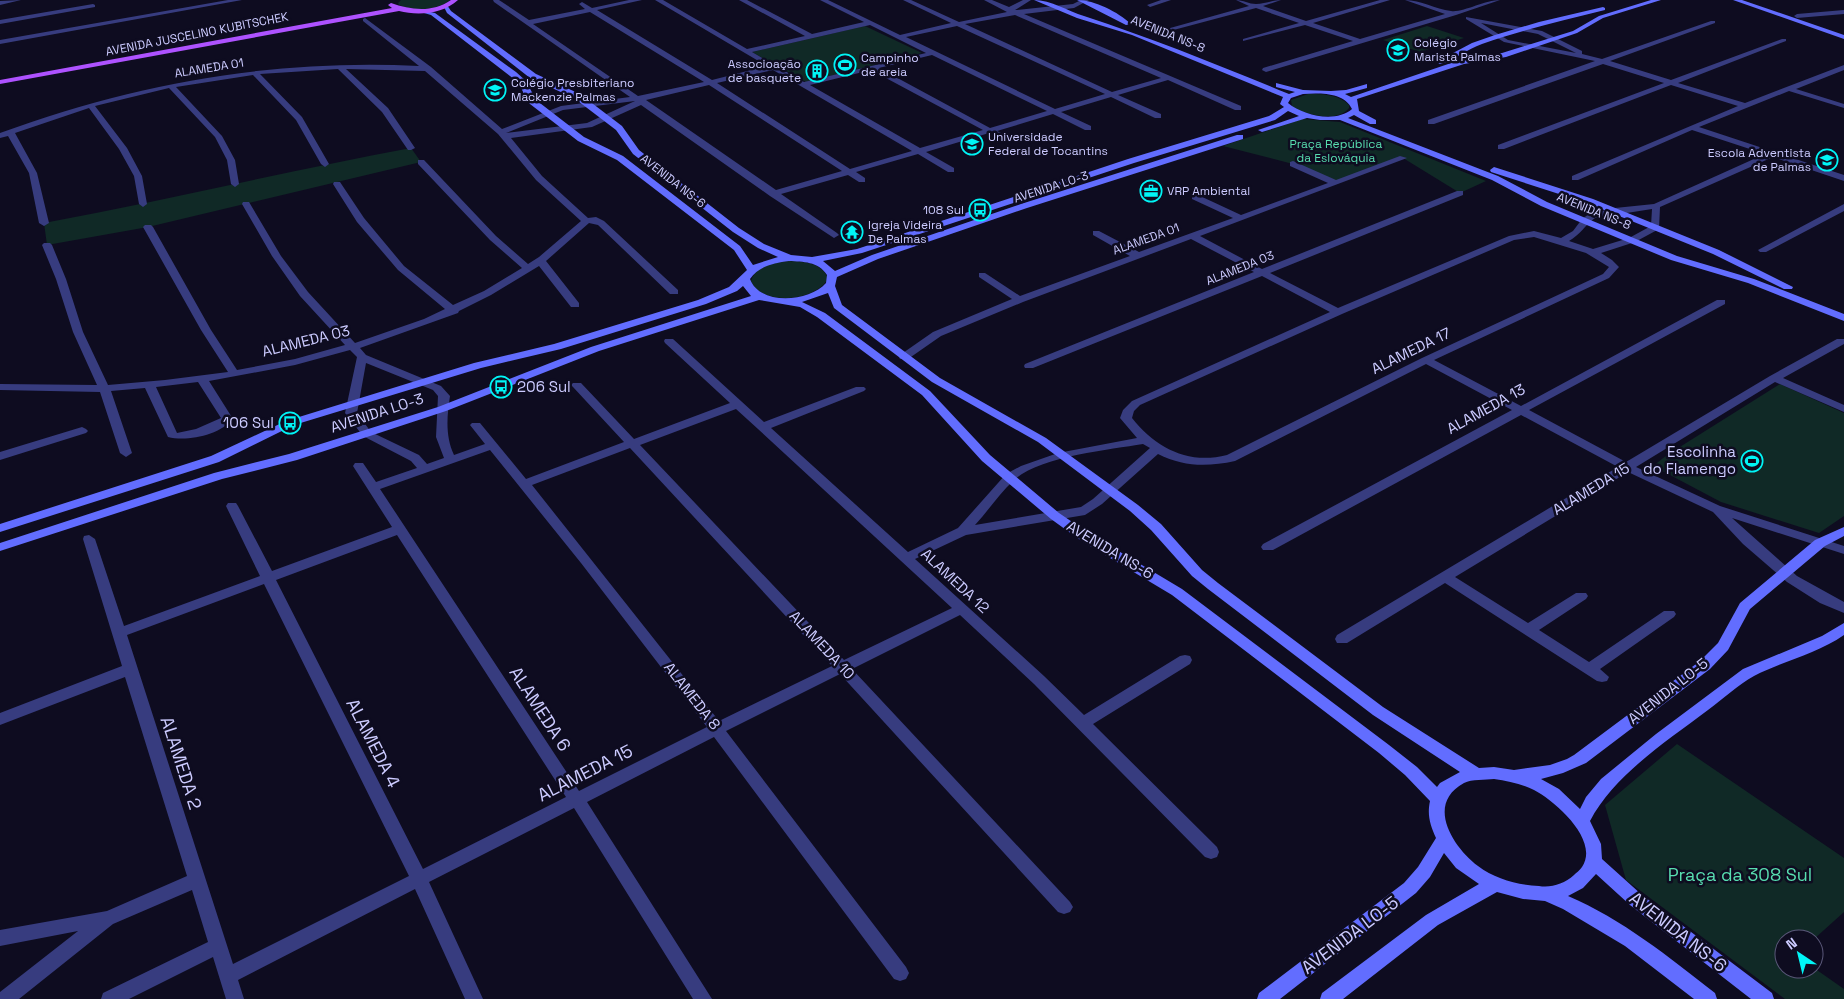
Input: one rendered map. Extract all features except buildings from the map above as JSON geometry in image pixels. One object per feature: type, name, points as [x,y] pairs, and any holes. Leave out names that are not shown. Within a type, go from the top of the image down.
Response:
[{"type":"main road","points":[[445,6],[455,0]]},
{"type":"main road","points":[[392,1],[391,5],[399,9]]},
{"type":"main road","name":"AVENIDA JUSCELINO KUBITSCHEK","points":[[0,78],[372,8],[392,1]]},
{"type":"main road","name":"AVENIDA JUSCELINO KUBITSCHEK","points":[[0,82],[399,9],[419,10],[445,6]]},
{"type":"street","points":[[0,3],[18,0]]},
{"type":"street","points":[[0,42],[239,0]]},
{"type":"street","points":[[526,23],[639,0]]},
{"type":"street","points":[[658,0],[951,170]]},
{"type":"street","points":[[742,0],[811,36]]},
{"type":"street","points":[[823,0],[1088,128]]},
{"type":"street","points":[[906,0],[1158,116]]},
{"type":"street","points":[[987,0],[1009,12],[1238,108]]},
{"type":"street","points":[[1009,12],[1028,0]]},
{"type":"street","name":"AVENIDA NS-8","points":[[1037,0],[1134,34],[1288,96]]},
{"type":"street","points":[[899,37],[1009,12],[1077,6],[1083,0]]},
{"type":"street","name":"AVENIDA NS-8","points":[[1083,0],[1126,23],[1289,89],[1302,92]]},
{"type":"street","points":[[1150,5],[1168,0]]},
{"type":"street","points":[[1239,0],[1361,42]]},
{"type":"street","points":[[1166,30],[1278,0]]},
{"type":"street","points":[[1246,40],[1387,0]]},
{"type":"street","points":[[1408,0],[1468,18],[1540,32],[1556,38],[1589,57]]},
{"type":"street","points":[[1266,70],[1497,0]]},
{"type":"street","points":[[1332,93],[1353,102],[1356,109],[1355,112],[1340,118],[1306,116],[1288,108],[1284,104],[1284,100],[1288,96],[1302,92],[1347,92],[1451,58],[1474,44],[1497,36],[1634,0]]},
{"type":"street","points":[[1353,102],[1354,98],[1359,96],[1463,62],[1529,47],[1576,32],[1601,16],[1658,0]]},
{"type":"street","points":[[1736,0],[1844,37]]},
{"type":"street","points":[[1751,0],[1844,32]]},
{"type":"street","points":[[496,1],[834,235]]},
{"type":"street","points":[[582,4],[710,82],[862,180]]},
{"type":"street","points":[[0,22],[93,6]]},
{"type":"street","name":"AVENIDA NS-6","points":[[445,6],[449,12],[533,76],[570,91],[619,128],[636,152],[736,230],[761,246],[789,258]]},
{"type":"street","name":"AVENIDA NS-6","points":[[419,10],[433,14],[513,74],[523,83],[529,98],[546,113],[581,139],[620,158],[737,248],[749,274],[746,286],[751,292],[760,296]]},
{"type":"street","points":[[1797,16],[1844,12]]},
{"type":"street","points":[[1468,18],[1506,41],[1529,47],[1589,57],[1745,106]]},
{"type":"street","points":[[365,20],[428,69],[502,134],[539,178],[586,221],[596,220],[601,223],[674,292]]},
{"type":"street","points":[[1431,122],[1713,22]]},
{"type":"street","points":[[746,51],[870,23]]},
{"type":"street","points":[[1501,146],[1784,40]]},
{"type":"street","points":[[805,84],[932,53]]},
{"type":"street","points":[[340,67],[385,110],[412,148]]},
{"type":"street","name":"ALAMEDA 01","points":[[0,136],[91,106],[171,86],[255,73],[340,67],[428,69]]},
{"type":"street","points":[[502,134],[589,125],[649,97],[774,67]]},
{"type":"street","points":[[1575,178],[1692,127],[1844,67]]},
{"type":"street","points":[[873,68],[1002,137]]},
{"type":"street","points":[[255,73],[299,119],[326,164]]},
{"type":"street","points":[[773,194],[848,170],[1168,78]]},
{"type":"street","points":[[171,86],[218,136],[231,160],[235,184]]},
{"type":"street","points":[[1789,89],[1844,106]]},
{"type":"street","points":[[502,134],[561,108],[586,104],[638,101]]},
{"type":"street","points":[[91,106],[112,133],[138,176],[143,204]]},
{"type":"street","name":"AVENIDA LO-3","points":[[812,260],[859,251],[1131,161],[1272,118],[1288,108]]},
{"type":"street","name":"AVENIDA NS-8","points":[[1355,112],[1370,120],[1507,175],[1556,189],[1615,211],[1716,252],[1784,285],[1844,309]]},
{"type":"street","name":"AVENIDA LO-3","points":[[786,301],[812,296],[832,281],[875,257],[1024,206],[1306,116]]},
{"type":"street","name":"AVENIDA NS-8","points":[[1340,118],[1495,178],[1544,204],[1674,258],[1751,281],[1844,318]]},
{"type":"street","points":[[1692,127],[1844,178]]},
{"type":"street","points":[[10,132],[33,173],[44,223]]},
{"type":"street","points":[[1562,241],[1576,233],[1585,221],[1592,216],[1656,206],[1772,154]]},
{"type":"street","name":"ALAMEDA 01","points":[[904,357],[936,334],[1019,300],[1403,158]]},
{"type":"street","points":[[420,162],[493,238],[528,269]]},
{"type":"street","points":[[1293,164],[1336,183]]},
{"type":"street","points":[[337,184],[360,220],[401,268],[454,311]]},
{"type":"street","name":"ALAMEDA 03","points":[[1029,366],[1460,193]]},
{"type":"street","points":[[1195,197],[1241,218]]},
{"type":"street","points":[[246,204],[277,256],[304,294],[362,357],[437,388],[444,396],[442,442],[451,460]]},
{"type":"street","points":[[1192,236],[1338,312],[1512,238],[1534,234],[1562,241],[1591,253],[1632,240],[1656,228],[1656,206]]},
{"type":"street","points":[[1763,250],[1844,207]]},
{"type":"street","name":"ALAMEDA 03","points":[[0,387],[104,388],[202,379],[299,360],[352,346],[454,311],[498,288],[540,260],[572,235],[586,221]]},
{"type":"street","points":[[148,227],[206,330],[234,373]]},
{"type":"street","points":[[1096,233],[1138,256]]},
{"type":"street","points":[[47,245],[61,279],[78,332],[104,388],[126,453]]},
{"type":"street","name":"ALAMEDA 17","points":[[1338,312],[1136,403],[1128,410],[1126,418],[1145,440],[1186,462],[1202,464],[1231,458],[1426,360],[1606,276],[1614,267],[1611,263],[1591,253]]},
{"type":"street","points":[[789,258],[812,260],[827,266],[838,306],[936,380],[1026,430],[1110,490],[1156,528],[1186,562],[1208,581],[1378,711],[1476,774]]},
{"type":"street","name":"AVENIDA LO-3","points":[[0,528],[216,459],[290,423],[478,365],[557,347],[693,305],[722,295],[762,264],[789,258]]},
{"type":"street","points":[[540,260],[575,305]]},
{"type":"street","points":[[982,275],[1019,300]]},
{"type":"street","points":[[760,296],[786,301]]},
{"type":"street","name":"AVENIDA LO-3","points":[[0,547],[218,476],[293,457],[367,434],[442,409],[586,352],[760,296]]},
{"type":"street","name":"AVENIDA NS-6","points":[[786,301],[803,305],[821,315],[916,385],[937,403],[973,446],[1055,516],[1085,537],[1178,592],[1384,749],[1411,771],[1438,799]]},
{"type":"street","name":"ALAMEDA 13","points":[[1268,547],[1721,302]]},
{"type":"street","name":"ALAMEDA 12","points":[[669,341],[961,608],[1083,723],[1211,852]]},
{"type":"street","name":"ALAMEDA 15","points":[[1342,639],[1774,378],[1840,341]]},
{"type":"street","points":[[362,357],[351,413],[367,434],[415,458],[426,469]]},
{"type":"street","points":[[1426,360],[1627,467],[1716,510],[1844,550]]},
{"type":"street","points":[[1774,378],[1844,409]]},
{"type":"street","points":[[149,385],[172,435],[179,438],[220,426],[227,419],[202,379]]},
{"type":"street","name":"ALAMEDA 10","points":[[577,385],[1064,907]]},
{"type":"street","points":[[762,428],[860,389]]},
{"type":"street","points":[[526,483],[738,404]]},
{"type":"street","name":"ALAMEDA 8","points":[[476,425],[526,483],[718,728],[900,973]]},
{"type":"street","points":[[0,456],[82,431]]},
{"type":"street","points":[[963,531],[1010,477],[1032,465],[1063,456],[1145,440]]},
{"type":"street","points":[[372,488],[493,445]]},
{"type":"street","points":[[906,558],[963,531],[1090,509],[1099,503],[1110,490],[1157,448]]},
{"type":"street","name":"ALAMEDA 6","points":[[358,466],[577,800],[703,999]]},
{"type":"street","name":"ALAMEDA 4","points":[[232,506],[419,879],[474,999]]},
{"type":"street","points":[[1716,510],[1782,573],[1825,600],[1844,608]]},
{"type":"street","points":[[118,633],[400,529]]},
{"type":"street","name":"AVENIDA LO-5","points":[[1513,776],[1545,774],[1580,759],[1705,665],[1723,646],[1745,606],[1820,543],[1844,531]]},
{"type":"street","name":"ALAMEDA 2","points":[[89,539],[235,999]]},
{"type":"street","points":[[1446,577],[1595,674],[1669,614]]},
{"type":"street","points":[[1528,630],[1582,596]]},
{"type":"street","name":"ALAMEDA 15","points":[[227,976],[718,728],[961,608]]},
{"type":"street","points":[[1582,821],[1592,802],[1607,783],[1661,738],[1748,673],[1828,640],[1844,628]]},
{"type":"street","points":[[1083,723],[1185,660]]},
{"type":"street","points":[[0,718],[130,669]]},
{"type":"street","points":[[1494,773],[1513,776],[1540,786],[1564,801],[1582,821],[1591,841],[1593,861],[1585,878],[1568,889],[1546,894],[1521,892],[1495,884],[1473,872],[1455,857],[1443,840],[1436,818],[1438,799],[1446,787],[1459,779],[1476,774],[1494,773]]},
{"type":"street","name":"AVENIDA LO-5","points":[[1266,999],[1410,888],[1424,872],[1443,840]]},
{"type":"street","name":"AVENIDA NS-6","points":[[1593,861],[1636,900],[1765,999]]},
{"type":"street","points":[[0,938],[109,918],[198,879]]},
{"type":"street","points":[[1329,999],[1432,920],[1495,884]]},
{"type":"street","name":"AVENIDA NS-6","points":[[1546,894],[1579,907],[1640,944],[1708,999]]},
{"type":"street","points":[[5,999],[109,918]]},
{"type":"street","points":[[110,999],[218,946]]},
{"type":"green space","points":[[401,0],[450,0],[433,8],[411,9],[399,5],[398,3]]},
{"type":"green space","points":[[865,26],[922,53],[806,82],[752,52]]},
{"type":"green space","points":[[1427,26],[1464,38],[1420,52],[1383,40]]},
{"type":"green space","points":[[1308,94],[1335,97],[1345,101],[1349,108],[1344,113],[1337,115],[1321,116],[1313,115],[1292,106],[1291,100]]},
{"type":"green space","name":"Praça República da Eslováquia","points":[[1302,119],[1340,122],[1486,181],[1460,193],[1403,158],[1336,183],[1293,164],[1223,146]]},
{"type":"green space","points":[[411,148],[421,162],[148,227],[47,245],[44,223]]},
{"type":"green space","points":[[789,261],[817,266],[828,278],[822,286],[813,292],[790,298],[777,298],[766,295],[757,289],[751,281],[757,271],[762,268]]},
{"type":"green space","name":"Escolinha do Flamengo","points":[[1780,384],[1844,413],[1844,516],[1819,533],[1721,502],[1653,466],[1667,455]]},
{"type":"green space","name":"Praça da 308 Sul","points":[[1677,744],[1844,858],[1844,912],[1824,930],[1774,929],[1774,979],[1824,979],[1824,975],[1844,989],[1844,999],[1785,999],[1626,880],[1605,805]]},
{"type":"place","name":"Colégio Marista Palmas","points":[[1398,50]]},
{"type":"place","name":"Campinho de areia","points":[[845,65]]},
{"type":"place","name":"Associoação de basquete","points":[[817,71]]},
{"type":"place","name":"Colégio Presbiteriano Mackenzie Palmas","points":[[495,90]]},
{"type":"place","name":"Universidade Federal de Tocantins","points":[[972,144]]},
{"type":"place","name":"Escola Adventista de Palmas","points":[[1827,160]]},
{"type":"place","name":"VRP Ambiental","points":[[1151,191]]},
{"type":"place","name":"108 Sul","points":[[980,210]]},
{"type":"place","name":"Igreja Videira De Palmas","points":[[852,232]]},
{"type":"place","name":"206 Sul","points":[[501,387]]},
{"type":"place","name":"106 Sul","points":[[290,423]]},
{"type":"place","name":"Escolinha do Flamengo","points":[[1752,461]]}]
